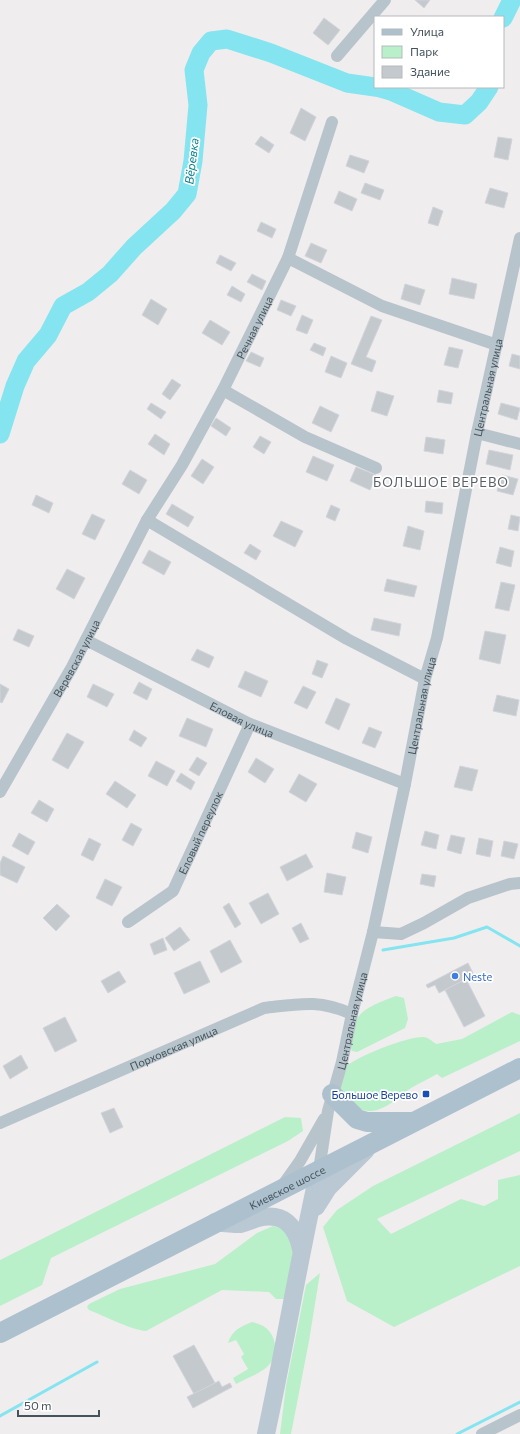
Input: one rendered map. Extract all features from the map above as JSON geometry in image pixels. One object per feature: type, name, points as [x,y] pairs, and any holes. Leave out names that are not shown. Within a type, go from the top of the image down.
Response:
[{"type":"main road","name":"Киевское шоссе","points":[[0,1334],[215,1222],[520,1068]]},
{"type":"main road","points":[[330,1102],[357,1119],[367,1122],[414,1122]]},
{"type":"street","points":[[337,56],[385,0]]},
{"type":"street","name":"Речная улица","points":[[147,520],[182,465],[223,390],[288,258],[332,122]]},
{"type":"street","name":"Центральная улица","points":[[319,1170],[330,1102],[342,1062],[352,1014],[374,932],[425,679],[437,638],[477,433],[498,345],[520,238]]},
{"type":"street","points":[[288,258],[382,306],[498,345]]},
{"type":"street","points":[[223,390],[305,437],[376,468]]},
{"type":"street","points":[[477,433],[520,444]]},
{"type":"street","points":[[147,520],[347,639],[425,679]]},
{"type":"street","name":"Веревская улица","points":[[0,792],[39,727],[86,640],[147,520]]},
{"type":"street","name":"Еловая улица","points":[[86,640],[250,724],[405,784]]},
{"type":"street","name":"Еловый переулок","points":[[128,922],[173,891],[250,724]]},
{"type":"street","points":[[374,932],[401,934],[424,924],[468,898],[510,884],[520,883]]},
{"type":"street","name":"Порховская улица","points":[[0,1123],[264,1008],[321,1003],[352,1014]]},
{"type":"street","points":[[279,1190],[300,1161],[330,1102]]},
{"type":"street","points":[[307,1224],[328,1188],[374,1143]]},
{"type":"street","points":[[266,1434],[284,1352],[301,1249],[319,1170]]},
{"type":"street","points":[[215,1222],[240,1224],[259,1218],[275,1217],[286,1221],[293,1227],[298,1235],[301,1249]]},
{"type":"street","points":[[482,1434],[520,1415]]},
{"type":"green space","points":[[396,996],[404,998],[408,1019],[405,1028],[357,1052],[352,1051],[350,1047],[353,1030],[359,1015],[368,1008]]},
{"type":"green space","points":[[512,1012],[520,1015],[520,1041],[442,1078],[437,1074],[411,1088],[382,1108],[372,1111],[357,1107],[344,1096],[340,1089],[340,1075],[344,1068],[350,1063],[370,1053],[405,1040],[415,1038],[427,1038],[436,1044],[462,1039]]},
{"type":"green space","points":[[520,1113],[520,1151],[377,1219],[391,1234],[461,1199],[484,1206],[498,1199],[498,1180],[520,1175],[520,1266],[394,1327],[347,1301],[323,1227],[337,1210],[373,1186]]},
{"type":"green space","points":[[285,1117],[301,1118],[303,1131],[288,1141],[51,1258],[42,1285],[0,1306],[0,1260]]},
{"type":"green space","points":[[273,1226],[284,1229],[294,1247],[285,1299],[276,1299],[269,1292],[222,1290],[146,1331],[118,1322],[89,1310],[87,1307],[89,1304],[120,1289],[215,1264],[257,1233]]},
{"type":"green space","points":[[320,1273],[309,1341],[291,1434],[280,1434],[286,1386],[306,1285]]},
{"type":"green space","points":[[252,1322],[263,1326],[270,1332],[273,1337],[275,1353],[271,1363],[264,1370],[236,1384],[233,1378],[248,1369],[241,1357],[244,1354],[236,1340],[228,1343],[234,1332]]},
{"type":"building","points":[[415,0],[430,0],[424,8]]},
{"type":"building","points":[[324,18],[340,30],[328,45],[313,33]]},
{"type":"building","points":[[301,108],[316,117],[305,141],[290,133]]},
{"type":"building","points":[[261,136],[274,145],[269,153],[255,144]]},
{"type":"building","points":[[498,137],[512,139],[508,160],[494,157]]},
{"type":"building","points":[[350,155],[369,161],[364,173],[346,166]]},
{"type":"building","points":[[365,183],[384,190],[380,200],[361,193]]},
{"type":"building","points":[[490,188],[508,193],[504,208],[485,203]]},
{"type":"building","points":[[339,191],[357,199],[352,211],[334,203]]},
{"type":"building","points":[[433,207],[443,211],[438,226],[428,223]]},
{"type":"building","points":[[261,222],[276,229],[272,238],[257,231]]},
{"type":"building","points":[[311,243],[327,250],[321,263],[305,256]]},
{"type":"building","points":[[220,255],[236,263],[231,271],[216,263]]},
{"type":"building","points":[[252,274],[266,281],[262,290],[247,282]]},
{"type":"building","points":[[452,278],[477,284],[474,299],[449,294]]},
{"type":"building","points":[[405,284],[425,290],[420,305],[401,299]]},
{"type":"building","points":[[232,286],[245,294],[241,302],[227,295]]},
{"type":"building","points":[[151,299],[167,309],[158,325],[142,315]]},
{"type":"building","points":[[281,300],[296,306],[291,316],[277,310]]},
{"type":"building","points":[[302,315],[313,320],[307,334],[296,330]]},
{"type":"building","points":[[371,316],[382,320],[366,357],[376,361],[372,372],[351,364]]},
{"type":"building","points":[[210,320],[230,332],[222,345],[202,333]]},
{"type":"building","points":[[314,343],[326,348],[323,356],[310,350]]},
{"type":"building","points":[[449,347],[463,350],[458,368],[444,365]]},
{"type":"building","points":[[251,352],[264,358],[260,367],[246,361]]},
{"type":"building","points":[[512,354],[520,356],[520,369],[509,366]]},
{"type":"building","points":[[331,356],[347,363],[341,378],[325,372]]},
{"type":"building","points":[[172,379],[181,385],[170,400],[162,394]]},
{"type":"building","points":[[439,390],[453,393],[451,404],[437,402]]},
{"type":"building","points":[[377,391],[394,396],[387,416],[371,411]]},
{"type":"building","points":[[151,403],[166,412],[161,419],[147,409]]},
{"type":"building","points":[[501,403],[520,408],[517,420],[498,414]]},
{"type":"building","points":[[320,406],[339,415],[331,432],[312,423]]},
{"type":"building","points":[[216,418],[231,428],[226,436],[211,426]]},
{"type":"building","points":[[155,434],[170,444],[164,455],[148,444]]},
{"type":"building","points":[[260,436],[271,442],[264,454],[253,447]]},
{"type":"building","points":[[426,437],[445,440],[443,454],[424,451]]},
{"type":"building","points":[[489,450],[513,455],[510,470],[486,464]]},
{"type":"building","points":[[313,456],[334,465],[327,481],[306,472]]},
{"type":"building","points":[[202,459],[214,467],[203,484],[191,476]]},
{"type":"building","points":[[356,467],[376,475],[370,490],[350,481]]},
{"type":"building","points":[[130,470],[147,480],[139,494],[122,484]]},
{"type":"building","points":[[502,475],[518,479],[513,495],[497,491]]},
{"type":"building","points":[[36,495],[53,503],[49,513],[32,505]]},
{"type":"building","points":[[426,501],[443,503],[442,514],[425,512]]},
{"type":"building","points":[[172,504],[194,517],[188,527],[166,514]]},
{"type":"building","points":[[331,505],[340,509],[335,521],[326,517]]},
{"type":"building","points":[[92,514],[105,520],[95,540],[82,534]]},
{"type":"building","points":[[511,515],[520,517],[518,531],[508,529]]},
{"type":"building","points":[[281,521],[303,531],[295,547],[273,536]]},
{"type":"building","points":[[408,526],[424,531],[420,550],[403,546]]},
{"type":"building","points":[[250,544],[261,551],[256,560],[244,553]]},
{"type":"building","points":[[500,547],[514,551],[511,567],[496,563]]},
{"type":"building","points":[[149,550],[171,562],[164,575],[142,563]]},
{"type":"building","points":[[67,569],[85,578],[74,599],[56,589]]},
{"type":"building","points":[[387,579],[417,586],[414,597],[384,591]]},
{"type":"building","points":[[501,582],[515,585],[509,611],[495,608]]},
{"type":"building","points":[[374,618],[401,624],[399,636],[371,630]]},
{"type":"building","points":[[18,629],[34,636],[29,647],[13,640]]},
{"type":"building","points":[[485,631],[506,635],[500,664],[479,659]]},
{"type":"building","points":[[197,649],[214,657],[209,668],[191,660]]},
{"type":"building","points":[[317,660],[328,664],[322,678],[312,674]]},
{"type":"building","points":[[245,671],[268,681],[261,697],[238,687]]},
{"type":"building","points":[[139,682],[152,689],[147,700],[133,693]]},
{"type":"building","points":[[0,684],[9,689],[2,703],[0,702]]},
{"type":"building","points":[[93,684],[114,694],[107,707],[87,697]]},
{"type":"building","points":[[303,686],[316,692],[307,709],[294,703]]},
{"type":"building","points":[[497,695],[519,700],[516,716],[493,711]]},
{"type":"building","points":[[336,698],[350,704],[339,730],[325,723]]},
{"type":"building","points":[[187,718],[213,729],[206,747],[179,736]]},
{"type":"building","points":[[369,727],[382,732],[375,748],[362,743]]},
{"type":"building","points":[[134,730],[147,738],[141,747],[129,740]]},
{"type":"building","points":[[67,733],[84,742],[68,769],[52,760]]},
{"type":"building","points":[[197,757],[207,763],[199,776],[189,770]]},
{"type":"building","points":[[256,758],[274,769],[265,783],[248,772]]},
{"type":"building","points":[[156,761],[175,771],[167,786],[148,776]]},
{"type":"building","points":[[460,766],[478,770],[472,791],[454,787]]},
{"type":"building","points":[[181,773],[195,782],[191,790],[176,781]]},
{"type":"building","points":[[299,774],[317,784],[306,802],[289,792]]},
{"type":"building","points":[[115,781],[136,795],[127,808],[106,794]]},
{"type":"building","points":[[39,800],[54,809],[47,822],[31,813]]},
{"type":"building","points":[[131,823],[142,829],[133,846],[122,840]]},
{"type":"building","points":[[425,831],[439,835],[436,849],[421,845]]},
{"type":"building","points":[[356,832],[372,837],[368,853],[352,848]]},
{"type":"building","points":[[19,833],[35,842],[28,855],[12,846]]},
{"type":"building","points":[[451,835],[465,838],[461,854],[447,850]]},
{"type":"building","points":[[89,838],[101,844],[93,861],[81,855]]},
{"type":"building","points":[[479,838],[493,841],[490,857],[476,854]]},
{"type":"building","points":[[504,841],[518,844],[514,859],[501,856]]},
{"type":"building","points":[[306,854],[313,867],[287,881],[280,867]]},
{"type":"building","points":[[3,856],[25,867],[17,883],[0,875],[0,863]]},
{"type":"building","points":[[327,873],[346,877],[342,895],[324,892]]},
{"type":"building","points":[[422,874],[436,876],[434,887],[420,884]]},
{"type":"building","points":[[105,879],[122,887],[112,906],[96,898]]},
{"type":"building","points":[[268,893],[279,914],[261,924],[249,903]]},
{"type":"building","points":[[229,903],[241,924],[235,928],[223,907]]},
{"type":"building","points":[[57,904],[70,916],[56,931],[43,918]]},
{"type":"building","points":[[301,923],[309,939],[300,943],[292,928]]},
{"type":"building","points":[[180,927],[190,940],[174,951],[165,938]]},
{"type":"building","points":[[163,938],[167,950],[154,955],[150,944]]},
{"type":"building","points":[[230,940],[242,962],[221,973],[210,951]]},
{"type":"building","points":[[200,961],[210,982],[184,994],[174,973]]},
{"type":"building","name":"Neste","points":[[468,963],[474,975],[439,993],[435,985],[428,988],[426,985]]},
{"type":"building","points":[[119,971],[126,982],[108,993],[101,981]]},
{"type":"building","points":[[466,979],[485,1016],[464,1027],[445,990]]},
{"type":"building","points":[[65,1017],[77,1041],[55,1052],[43,1028]]},
{"type":"building","points":[[21,1055],[28,1068],[10,1079],[3,1066]]},
{"type":"building","points":[[114,1108],[123,1127],[110,1133],[101,1113]]},
{"type":"building","points":[[194,1345],[215,1383],[194,1394],[173,1356]]},
{"type":"building","points":[[219,1381],[222,1387],[230,1383],[232,1387],[193,1408],[187,1397]]},
{"type":"waterway","name":"Вёревка","points":[[504,16],[512,0]]},
{"type":"waterway","name":"Вёревка","points":[[0,434],[15,386],[26,361],[48,335],[63,306],[88,292],[110,274],[134,247],[173,211],[187,194],[193,161],[198,105],[194,70],[201,53],[211,41],[227,39],[271,53],[347,83],[374,87]]},
{"type":"waterway","name":"Вёревка","points":[[380,88],[391,91],[439,112],[465,115],[479,102],[488,88]]},
{"type":"waterway","points":[[383,950],[454,938],[487,927],[520,946]]},
{"type":"waterway","points":[[0,1416],[97,1362]]},
{"type":"waterway","points":[[457,1434],[520,1402]]},
{"type":"place","name":"Neste","points":[[455,976]]},
{"type":"place","name":"Большое Верево","points":[[426,1094]]},
{"type":"district","name":"БОЛЬШОЕ ВЕРЕВО","points":[[441,482]]}]
